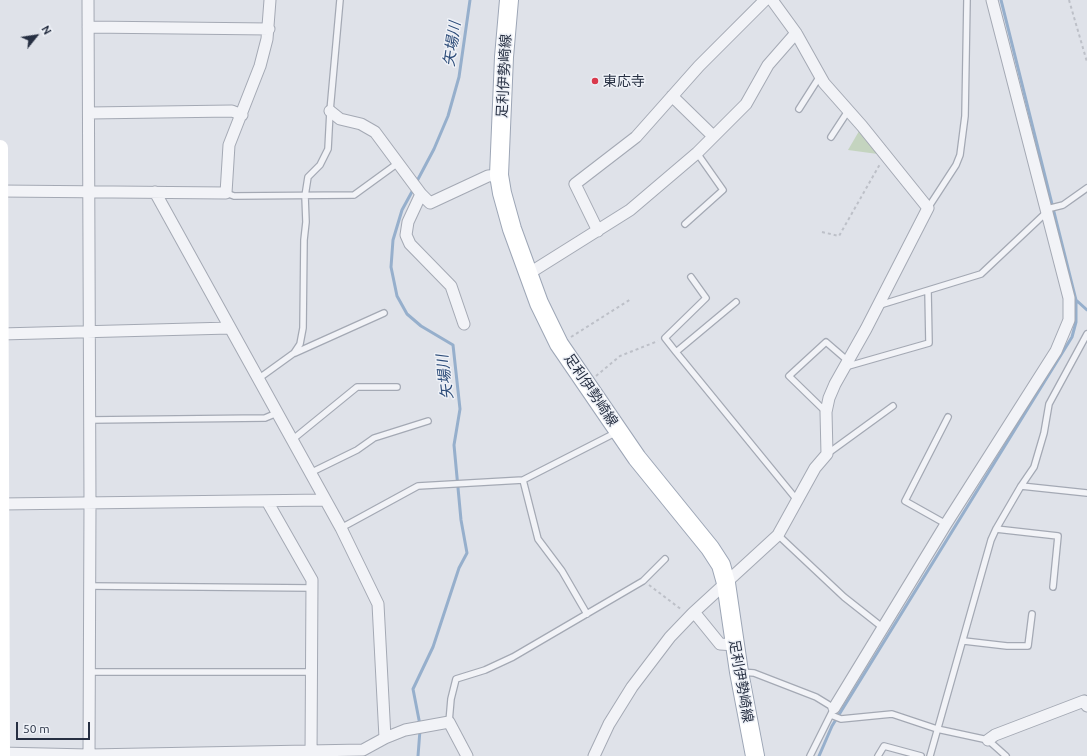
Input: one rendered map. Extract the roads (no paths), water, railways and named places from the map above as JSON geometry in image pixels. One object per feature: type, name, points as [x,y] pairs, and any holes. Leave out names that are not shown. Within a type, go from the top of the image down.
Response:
[{"type":"main road","name":"足利伊勢崎線","points":[[509,0],[504,57],[499,175],[506,208],[539,303],[559,344],[667,497],[710,548],[721,565],[726,583],[739,672],[755,756]]},
{"type":"street","points":[[88,0],[90,332],[89,755]]},
{"type":"street","points":[[0,191],[226,193],[229,146],[260,66],[268,29],[270,0]]},
{"type":"street","points":[[598,231],[575,184],[636,137],[672,96],[765,0]]},
{"type":"street","points":[[594,756],[609,724],[632,688],[670,638],[692,614],[778,535],[815,468],[827,454],[826,412],[829,398],[928,208],[824,83],[796,33],[772,0]]},
{"type":"street","points":[[833,711],[882,627],[912,582],[946,524],[1042,375],[1065,333],[1068,320],[1069,298],[992,0]]},
{"type":"street","points":[[88,27],[268,29]]},
{"type":"street","points":[[528,274],[630,210],[697,153],[746,104],[768,65],[796,33]]},
{"type":"street","points":[[672,96],[713,136]]},
{"type":"street","points":[[89,113],[232,111],[242,115]]},
{"type":"street","points":[[330,111],[340,120],[370,128],[375,132],[421,194],[430,203],[488,176],[499,175]]},
{"type":"street","points":[[0,148],[2,754],[89,755],[363,753],[384,738],[405,730],[450,722],[467,756]]},
{"type":"street","points":[[156,192],[341,528],[378,604],[384,738]]},
{"type":"street","points":[[421,194],[408,222],[406,234],[410,244],[450,286],[464,324]]},
{"type":"street","points":[[1,334],[230,328]]},
{"type":"street","points":[[1,504],[325,500]]},
{"type":"street","points":[[267,501],[312,580],[311,754]]},
{"type":"street","points":[[692,614],[720,644],[735,646]]},
{"type":"street","points":[[988,740],[995,735],[1084,700],[1087,706]]},
{"type":"lane","points":[[294,353],[300,344],[303,328],[305,196],[308,177],[320,165],[328,149],[340,0]]},
{"type":"lane","points":[[928,208],[960,155],[965,116],[967,0]]},
{"type":"lane","points":[[799,110],[820,76]]},
{"type":"lane","points":[[831,137],[848,111]]},
{"type":"lane","points":[[685,224],[723,190],[697,153]]},
{"type":"lane","points":[[226,193],[234,196],[354,195],[398,163]]},
{"type":"lane","points":[[878,306],[981,274],[1051,208],[1063,205],[1087,188]]},
{"type":"lane","points":[[691,277],[706,298],[665,338],[798,500]]},
{"type":"lane","points":[[826,412],[789,376],[826,342],[846,364],[929,343],[928,291]]},
{"type":"lane","points":[[676,352],[736,302]]},
{"type":"lane","points":[[258,379],[294,353],[384,313]]},
{"type":"lane","points":[[930,756],[996,529],[1034,467],[1044,433],[1049,404],[1087,334]]},
{"type":"lane","points":[[292,440],[357,387],[397,387]]},
{"type":"lane","points":[[827,454],[893,406]]},
{"type":"lane","points":[[90,420],[265,418],[277,413]]},
{"type":"lane","points":[[946,524],[905,501],[948,417]]},
{"type":"lane","points":[[310,473],[357,450],[374,438],[428,421]]},
{"type":"lane","points":[[341,528],[418,486],[523,480],[619,431]]},
{"type":"lane","points":[[523,480],[538,539],[562,571],[587,614]]},
{"type":"lane","points":[[1021,486],[1087,493]]},
{"type":"lane","points":[[996,529],[1058,536],[1053,587]]},
{"type":"lane","points":[[778,535],[844,597],[882,627]]},
{"type":"lane","points":[[450,722],[451,699],[456,679],[461,676],[485,670],[513,657],[643,581],[665,559]]},
{"type":"lane","points":[[90,586],[312,588]]},
{"type":"lane","points":[[964,641],[1007,646],[1028,646],[1032,614]]},
{"type":"lane","points":[[89,672],[312,672]]},
{"type":"lane","points":[[739,672],[754,673],[816,697],[841,719],[892,714],[938,729],[988,740],[1006,756]]},
{"type":"lane","points":[[810,756],[833,711]]},
{"type":"lane","points":[[878,756],[884,746],[921,756]]},
{"type":"waterway","name":"矢場川","points":[[416,183],[434,149],[448,116],[459,77],[470,0]]},
{"type":"waterway","points":[[819,756],[832,726],[1072,337],[1076,322],[1076,300],[1001,0]]},
{"type":"waterway","name":"矢場川","points":[[414,188],[402,210],[393,240],[391,267],[397,296],[407,314],[421,326],[453,345],[460,409],[454,445],[461,520],[467,553],[459,568],[433,647],[413,689],[420,725]]},
{"type":"waterway","points":[[1076,300],[1087,310]]},
{"type":"waterway","name":"矢場川","points":[[418,756],[420,730]]},
{"type":"place","name":"東応寺","points":[[595,81]]}]
